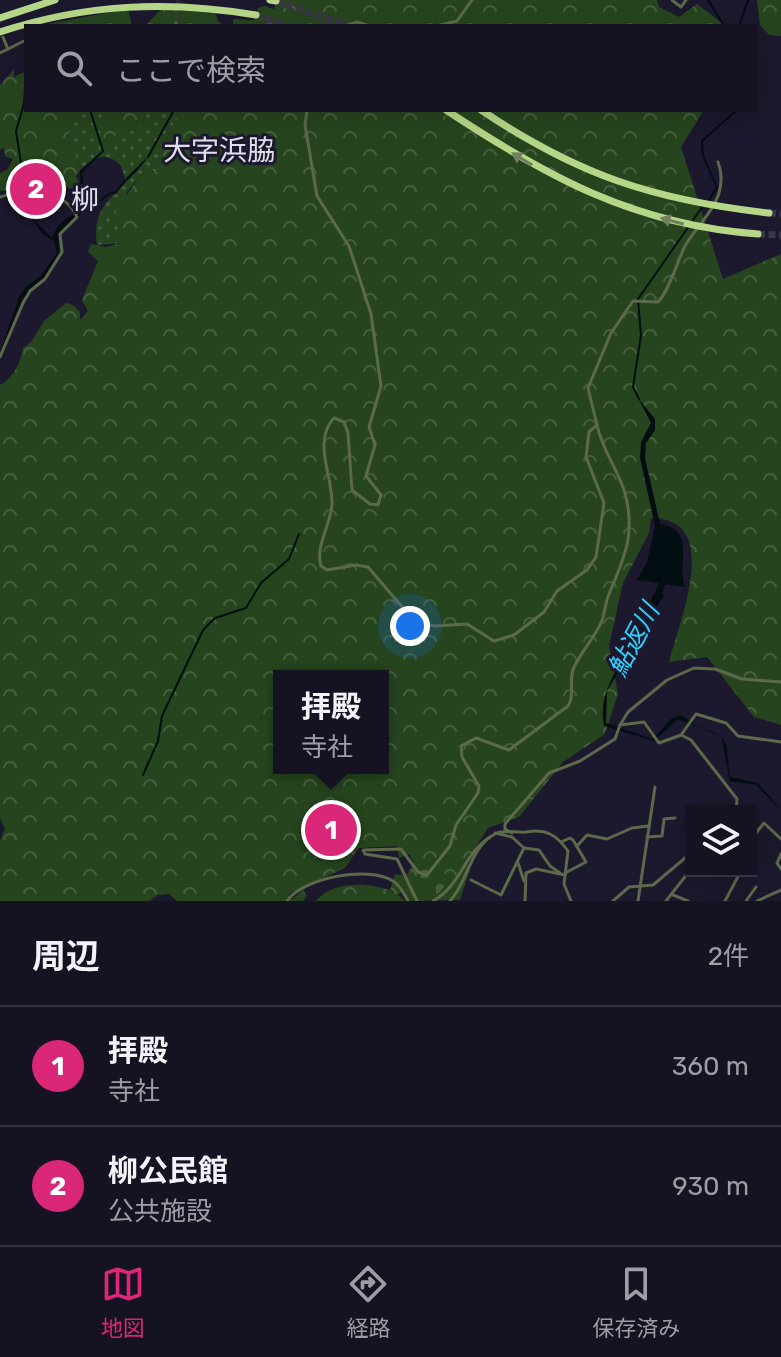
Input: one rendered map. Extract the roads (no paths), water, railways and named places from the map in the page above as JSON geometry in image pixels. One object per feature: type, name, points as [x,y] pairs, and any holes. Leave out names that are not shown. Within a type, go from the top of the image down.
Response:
[{"type":"highway","points":[[0,18],[55,0]]},
{"type":"highway","points":[[34,24],[82,9],[128,3],[193,5],[256,15]]},
{"type":"highway","points":[[2,34],[24,27]]},
{"type":"highway","points":[[449,112],[526,162],[591,195],[684,224],[755,234]]},
{"type":"highway","points":[[484,112],[589,172],[642,191],[663,197],[767,212]]},
{"type":"street","points":[[444,24],[457,21],[472,0]]},
{"type":"street","points":[[672,0],[681,7],[686,0]]},
{"type":"street","points":[[2,34],[7,47]]},
{"type":"street","points":[[0,53],[24,41]]},
{"type":"street","points":[[307,112],[305,125],[317,196],[345,237],[361,279],[371,314],[381,386],[369,427],[375,445],[366,476],[381,495],[378,505],[370,504],[352,490],[348,433],[344,422],[334,418],[325,431],[332,506],[320,554],[323,568],[368,567],[411,619],[419,624],[467,624],[494,641],[514,635],[544,612],[557,591],[587,570],[596,557],[604,503],[586,453],[589,432],[597,425]]},
{"type":"street","points":[[417,901],[400,861],[389,855],[365,854],[363,850],[401,849],[420,874],[429,874],[450,846],[454,829],[478,793],[479,786],[463,759],[460,747],[476,738],[509,750],[568,706],[573,696],[572,671],[588,639],[601,623],[607,597],[622,569],[628,539],[626,497],[601,444],[588,388],[611,333],[633,301],[658,302],[665,295],[667,283],[685,247],[718,197],[722,182],[718,162]]},
{"type":"street","points":[[0,197],[13,193],[51,194],[76,213],[60,234],[62,252],[45,279],[30,291],[0,357]]},
{"type":"street","points":[[512,833],[505,829],[505,824],[549,773],[580,761],[615,739],[628,712],[667,680],[694,668],[715,669],[742,679],[781,682]]},
{"type":"street","points":[[618,728],[644,722],[655,739],[674,740],[681,735],[694,714],[710,716],[726,723],[738,736],[781,742]]},
{"type":"street","points":[[681,735],[691,740],[737,799],[736,805]]},
{"type":"street","points":[[638,901],[655,787]]},
{"type":"street","points":[[647,837],[662,836],[664,819],[675,818]]},
{"type":"street","points":[[757,832],[764,823],[781,839]]},
{"type":"street","points":[[577,846],[587,835],[607,839],[632,828],[648,826]]},
{"type":"street","points":[[433,901],[452,889],[470,857],[493,835],[544,831],[561,842],[570,854],[564,874],[566,894],[571,901]]},
{"type":"street","points":[[493,835],[512,837],[524,848],[539,850],[550,866],[564,874]]},
{"type":"street","points":[[450,901],[470,862],[493,835]]},
{"type":"street","points":[[524,881],[526,873],[533,870],[564,874],[586,862],[570,838],[561,842]]},
{"type":"street","points":[[471,880],[500,896],[524,848]]},
{"type":"street","points":[[781,854],[777,863],[781,869]]},
{"type":"street","points":[[613,901],[627,888],[653,885],[685,858]]},
{"type":"street","points":[[517,861],[524,881],[525,901]]},
{"type":"street","points":[[287,901],[298,889],[346,874],[388,879],[396,883],[408,901]]},
{"type":"street","points":[[666,901],[685,876]]},
{"type":"street","points":[[725,901],[738,877]]},
{"type":"street","points":[[746,901],[756,887]]},
{"type":"street","points":[[757,901],[781,890]]},
{"type":"street","points":[[671,894],[688,901]]},
{"type":"water","points":[[148,156],[116,194],[110,194],[58,234],[59,253],[44,278],[23,298],[0,353],[19,297],[26,287],[41,276],[57,253],[54,240],[43,234],[31,218],[35,210],[28,196],[34,199],[36,209],[32,218],[52,238],[65,220],[110,193],[116,191]]},
{"type":"water","points":[[638,398],[655,419],[655,430],[646,443],[645,458],[660,524],[671,527],[682,541],[685,587],[637,580],[647,562],[655,526],[640,458],[641,442],[651,423]]},
{"type":"water","points":[[653,594],[664,595],[607,691],[606,723],[653,739],[671,719],[680,715],[719,735],[678,719],[654,741],[604,726],[606,692],[641,628]]},
{"type":"water","points":[[721,738],[726,745],[730,777],[758,783],[781,810],[756,785],[730,781]]},
{"type":"waterway","points":[[708,0],[723,24]]},
{"type":"waterway","points":[[740,24],[748,0]]},
{"type":"waterway","points":[[24,104],[16,131],[24,183]]},
{"type":"waterway","points":[[73,190],[82,182],[81,172],[103,151],[91,112]]},
{"type":"waterway","points":[[148,157],[173,112]]},
{"type":"waterway","points":[[708,202],[717,187],[703,156],[702,141],[735,112]]},
{"type":"waterway","points":[[639,399],[633,387],[641,335],[638,299],[703,206]]},
{"type":"waterway","points":[[143,775],[158,741],[162,716],[203,630],[215,618],[246,608],[261,583],[289,559],[299,534]]},
{"type":"waterway","name":"鮎返川","points":[[656,601],[665,575]]},
{"type":"tunnel","points":[[176,23],[178,0]]},
{"type":"tunnel","points":[[276,1],[341,24]]},
{"type":"tunnel","points":[[256,15],[283,24]]},
{"type":"tunnel","points":[[769,213],[781,214]]},
{"type":"tunnel","points":[[758,234],[781,235]]},
{"type":"place","name":"柳公民館","points":[[36,189]]},
{"type":"place","name":"拝殿","points":[[331,830]]},
{"type":"district","name":"大字浜脇","points":[[219,150]]},
{"type":"district","name":"柳","points":[[85,199]]}]
